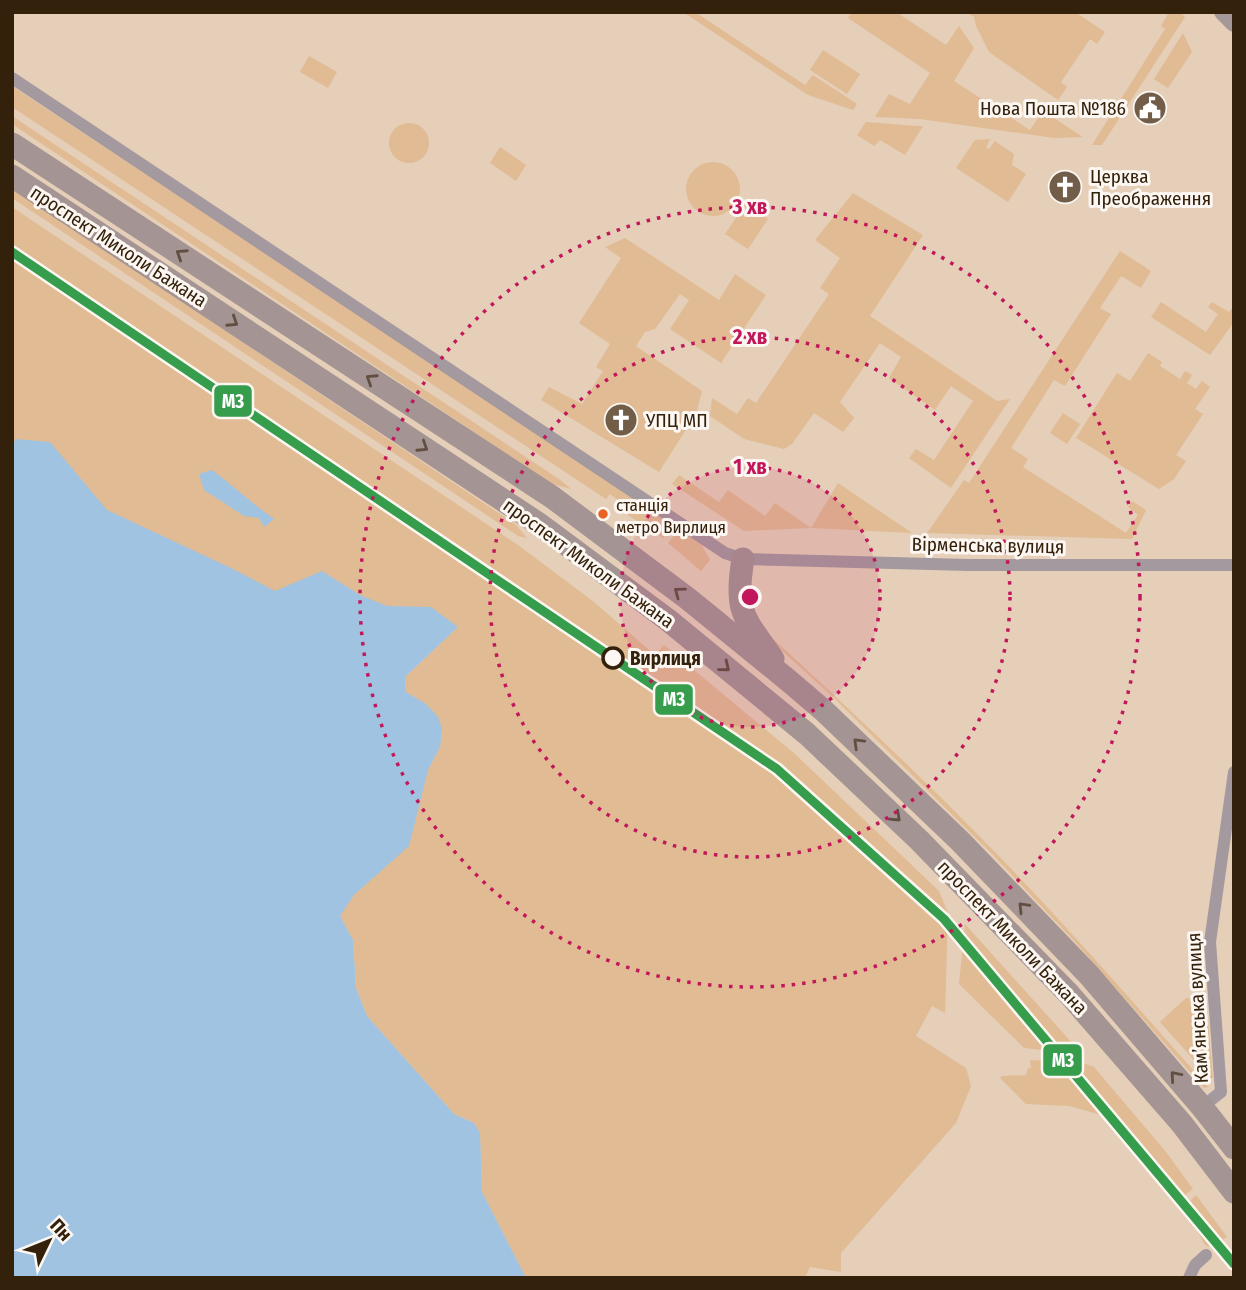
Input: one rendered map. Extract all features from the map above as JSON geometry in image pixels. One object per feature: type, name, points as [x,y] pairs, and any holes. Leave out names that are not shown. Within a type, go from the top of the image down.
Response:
[{"type":"highway","name":"проспект Миколи Бажана","points":[[12,144],[552,497],[687,598],[789,681],[823,710],[970,851],[1088,975],[1234,1148]]},
{"type":"highway","name":"проспект Миколи Бажана","points":[[12,176],[539,524],[668,620],[807,734],[919,839],[1069,994],[1173,1114],[1234,1192]]},
{"type":"highway","points":[[743,559],[738,596],[743,614],[789,681]]},
{"type":"street","points":[[1223,12],[1234,23]]},
{"type":"street","points":[[12,78],[725,553],[743,559]]},
{"type":"street","name":"Вірменська вулиця","points":[[743,559],[968,565],[1234,565]]},
{"type":"street","name":"Камʼянська вулиця","points":[[1202,1107],[1228,1092],[1210,942],[1234,772]]},
{"type":"street","points":[[1189,1278],[1195,1265],[1206,1255]]},
{"type":"shaded area","points":[[683,12],[695,12],[805,85],[813,75],[857,104],[853,110],[808,95]]},
{"type":"shaded area","points":[[852,12],[896,12],[946,45],[959,26],[974,48],[954,81],[1030,130],[1043,111],[1083,137],[1054,138],[920,119],[875,117],[889,94],[910,104],[930,73],[848,18]]},
{"type":"shaded area","points":[[967,12],[1075,12],[1105,32],[1097,44],[1090,39],[1061,82],[1067,87],[1058,100],[989,52],[974,17]]},
{"type":"shaded area","points":[[1169,12],[1179,12],[1185,17],[1102,145],[1092,145],[1165,29],[1161,26]]},
{"type":"shaded area","points":[[1183,33],[1192,52],[1168,88],[1154,79]]},
{"type":"shaded area","points":[[823,50],[860,74],[847,94],[810,70]]},
{"type":"shaded area","points":[[309,56],[337,72],[328,88],[300,72]]},
{"type":"shaded area","points":[[12,86],[674,523],[663,538],[619,509],[623,504],[610,494],[606,499],[12,107]]},
{"type":"shaded area","points":[[12,116],[571,489],[552,484],[12,124]]},
{"type":"shaded area","points":[[866,122],[923,126],[905,155],[880,140],[874,146],[857,135]]},
{"type":"shaded area","points":[[409,123],[423,129],[429,143],[423,157],[409,163],[395,157],[389,143],[395,129]]},
{"type":"shaded area","points":[[990,139],[986,148],[989,149],[995,141],[1014,154],[1012,165],[1026,174],[1008,202],[956,168],[975,140]]},
{"type":"shaded area","points":[[500,147],[526,165],[516,181],[490,163]]},
{"type":"shaded area","points":[[713,162],[732,170],[740,189],[732,208],[713,216],[694,208],[686,189],[694,170]]},
{"type":"shaded area","points":[[12,188],[515,524],[527,538],[518,536],[12,198]]},
{"type":"shaded area","points":[[853,193],[923,235],[870,316],[997,401],[1010,399],[951,488],[909,458],[916,449],[934,460],[973,401],[951,386],[935,410],[889,378],[901,357],[880,343],[840,402],[854,418],[843,432],[814,413],[792,444],[784,449],[744,439],[710,416],[712,398],[737,414],[748,398],[756,403],[829,294],[820,288],[840,258],[815,240]]},
{"type":"shaded area","points":[[745,204],[768,219],[748,249],[725,234]]},
{"type":"shaded area","points":[[12,207],[518,545],[594,602],[655,655],[664,645],[795,754],[939,891],[948,913],[945,1013],[932,1006],[916,1036],[966,1068],[971,1086],[956,1123],[841,1253],[841,1272],[810,1267],[805,1278],[526,1278],[482,1192],[480,1134],[474,1123],[454,1114],[367,1016],[356,988],[353,940],[340,916],[275,607],[12,460]],"holes":[[[457,628],[405,677],[406,692],[435,714],[441,730],[438,749],[426,775],[397,676]]]},
{"type":"shaded area","points":[[625,238],[719,300],[735,274],[766,295],[721,363],[670,329],[689,300],[680,294],[655,329],[645,332],[636,346],[702,391],[696,414],[659,472],[541,400],[549,387],[582,404],[603,371],[596,367],[610,344],[579,323],[621,258],[605,247]]},
{"type":"shaded area","points":[[1120,251],[1151,271],[1141,288],[1121,276],[1100,308],[1111,314],[1065,386],[1054,380],[1011,448],[1028,459],[1023,467],[1126,533],[1138,515],[1128,507],[1132,501],[1146,510],[1132,539],[927,533],[964,480],[969,483]]},
{"type":"shaded area","points":[[1161,302],[1206,332],[1218,314],[1208,307],[1212,302],[1229,312],[1234,306],[1234,322],[1210,355],[1151,317]]},
{"type":"shaded area","points":[[1148,353],[1162,362],[1160,366],[1180,379],[1185,371],[1192,375],[1187,383],[1196,389],[1202,381],[1210,387],[1195,409],[1203,414],[1176,455],[1186,461],[1174,479],[1159,489],[1076,438],[1117,373],[1130,381]]},
{"type":"shaded area","points":[[1063,413],[1080,424],[1067,444],[1050,433]]},
{"type":"shaded area","points":[[679,475],[719,502],[728,490],[765,516],[775,503],[811,528],[744,531],[672,484]]},
{"type":"shaded area","points":[[838,483],[912,533],[811,528]]},
{"type":"shaded area","points":[[680,528],[699,540],[710,560],[701,571],[668,543]]},
{"type":"shaded area","points":[[768,634],[883,741],[994,851],[1076,938],[1208,1087],[1204,1088],[1076,943],[993,855],[832,696],[778,647]]},
{"type":"shaded area","points":[[965,924],[1082,1054],[1024,1048],[959,984]]},
{"type":"shaded area","points":[[1186,998],[1203,999],[1208,1020],[1213,1078],[1210,1078],[1160,1022]]},
{"type":"shaded area","points":[[1030,1060],[1083,1063],[1094,1067],[1166,1152],[1193,1189],[1178,1197],[1117,1122],[1069,1106],[1026,1104],[1000,1078],[1026,1075],[1028,1068],[1031,1068]]},
{"type":"shaded area","points":[[1196,1195],[1227,1237],[1211,1247],[1205,1245],[1184,1207]]},
{"type":"water","points":[[15,439],[50,442],[107,510],[275,591],[322,571],[360,595],[387,606],[431,607],[458,627],[405,677],[406,692],[426,704],[438,717],[442,729],[440,747],[428,770],[409,846],[354,895],[340,916],[353,940],[356,988],[367,1016],[454,1114],[474,1123],[480,1133],[482,1192],[526,1278],[12,1278],[12,452]]},
{"type":"water","points":[[212,470],[274,519],[264,527],[259,518],[244,516],[204,490],[199,474]]},
{"type":"transit line","name":"M3","points":[[12,252],[777,769],[944,919],[1234,1264]]},
{"type":"place","name":"Нова Пошта №186","points":[[1150,108]]},
{"type":"place","name":"Церква Преображення","points":[[1065,187]]},
{"type":"place","name":"УПЦ МП","points":[[621,420]]},
{"type":"place","name":"станція метро Вирлиця","points":[[603,514]]},
{"type":"place","name":"Вирлиця","points":[[613,658]]}]
